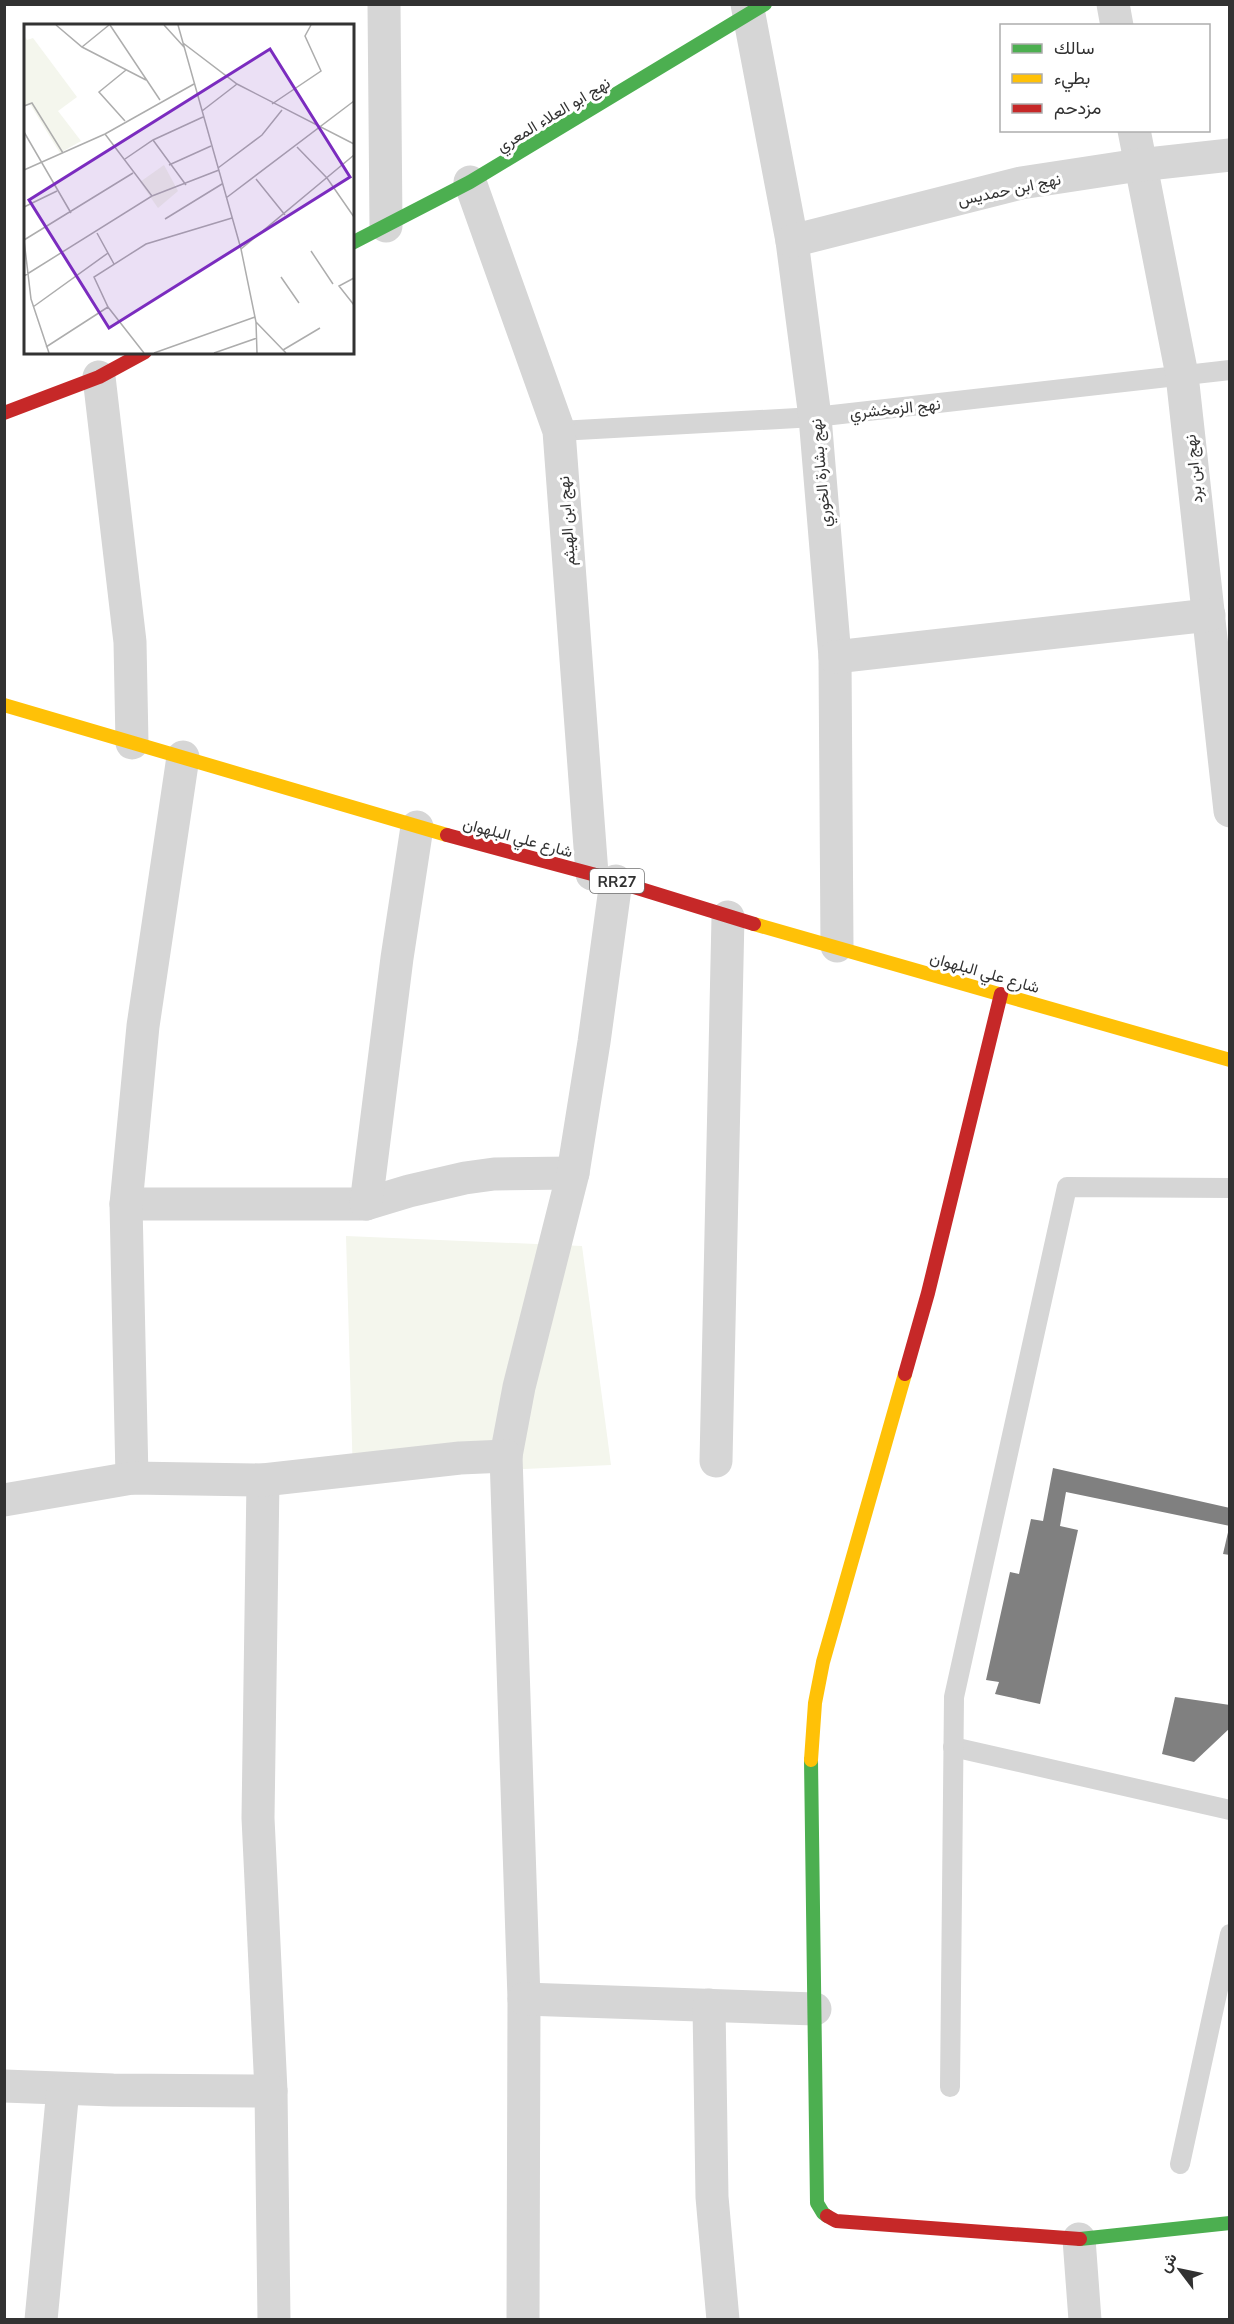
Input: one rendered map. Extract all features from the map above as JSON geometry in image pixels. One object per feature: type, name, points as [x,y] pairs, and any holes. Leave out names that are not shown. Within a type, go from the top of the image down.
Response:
[{"type":"street","points":[[384,4],[386,226]]},
{"type":"street","points":[[1113,4],[1117,24]]},
{"type":"street","name":"نهج ابو العلاء المعري","points":[[354,242],[470,182],[753,8]]},
{"type":"street","name":"نهج بشارة الخوري","points":[[753,8],[792,241],[815,417],[835,657],[837,946]]},
{"type":"street","name":"نهج ابن برد","points":[[1134,132],[1182,375],[1230,811]]},
{"type":"street","name":"نهج ابن حمديس","points":[[792,241],[1022,183],[1139,165],[1230,155]]},
{"type":"street","name":"نهج ابن الهيثم","points":[[470,182],[560,431],[604,877],[594,1042],[573,1173],[519,1387],[506,1456],[524,1999],[523,2319]]},
{"type":"street","points":[[4,413],[99,377],[141,354]]},
{"type":"street","points":[[99,377],[130,642],[132,743]]},
{"type":"street","points":[[835,657],[1209,615]]},
{"type":"street","name":"شارع علي البلهوان","points":[[4,705],[417,827],[604,877],[728,917],[837,946],[1230,1060]]},
{"type":"street","points":[[132,1478],[126,1204],[143,1026],[183,757]]},
{"type":"street","points":[[366,1204],[397,958],[417,827]]},
{"type":"street","points":[[716,1461],[728,917]]},
{"type":"street","points":[[1001,994],[928,1293],[823,1662],[815,1703],[811,1743],[816,2203],[823,2213],[836,2221],[1079,2239],[1230,2223]]},
{"type":"street","points":[[126,1204],[366,1204],[465,1178],[494,1174],[573,1173]]},
{"type":"street","points":[[4,1500],[132,1478],[263,1480],[460,1458],[506,1456]]},
{"type":"street","points":[[263,1480],[258,1818],[271,2091],[273,2319]]},
{"type":"street","points":[[524,1999],[815,2009]]},
{"type":"street","points":[[709,2005],[712,2197],[723,2319]]},
{"type":"street","points":[[4,2086],[63,2089],[271,2091]]},
{"type":"street","points":[[41,2319],[63,2089]]},
{"type":"street","points":[[1079,2239],[1085,2319]]},
{"type":"lane","name":"نهج الزمخشري","points":[[560,431],[815,417],[1230,370]]},
{"type":"lane","points":[[950,2086],[954,1697],[1067,1187],[1230,1188]]},
{"type":"lane","points":[[953,1747],[1230,1810]]},
{"type":"lane","points":[[1180,2164],[1230,1935]]},
{"type":"shaded area","points":[[346,1236],[582,1246],[611,1465],[353,1477]]},
{"type":"building","points":[[1053,1468],[1230,1508],[1230,1526],[1066,1492],[1060,1526],[1078,1530],[1040,1704],[995,1694],[999,1682],[986,1680],[1010,1572],[1019,1574],[1031,1519],[1043,1521]]},
{"type":"building","points":[[1230,1528],[1230,1555],[1223,1554]]},
{"type":"building","points":[[1175,1697],[1230,1705],[1230,1728],[1194,1762],[1162,1754]]},
{"type":"traffic: fast","points":[[354,242],[470,182],[765,4]]},
{"type":"traffic: fast","points":[[811,1760],[817,2203],[827,2216]]},
{"type":"traffic: fast","points":[[1080,2239],[1230,2223]]},
{"type":"traffic: slow","points":[[4,705],[447,835]]},
{"type":"traffic: slow","points":[[754,924],[1230,1060]]},
{"type":"traffic: slow","points":[[811,1760],[815,1703],[823,1662],[905,1374]]},
{"type":"traffic: jam","points":[[4,413],[99,377],[141,354]]},
{"type":"traffic: jam","points":[[447,835],[592,874],[754,924]]},
{"type":"traffic: jam","points":[[905,1374],[928,1293],[1001,994]]},
{"type":"traffic: jam","points":[[827,2216],[836,2221],[1080,2239]]}]
